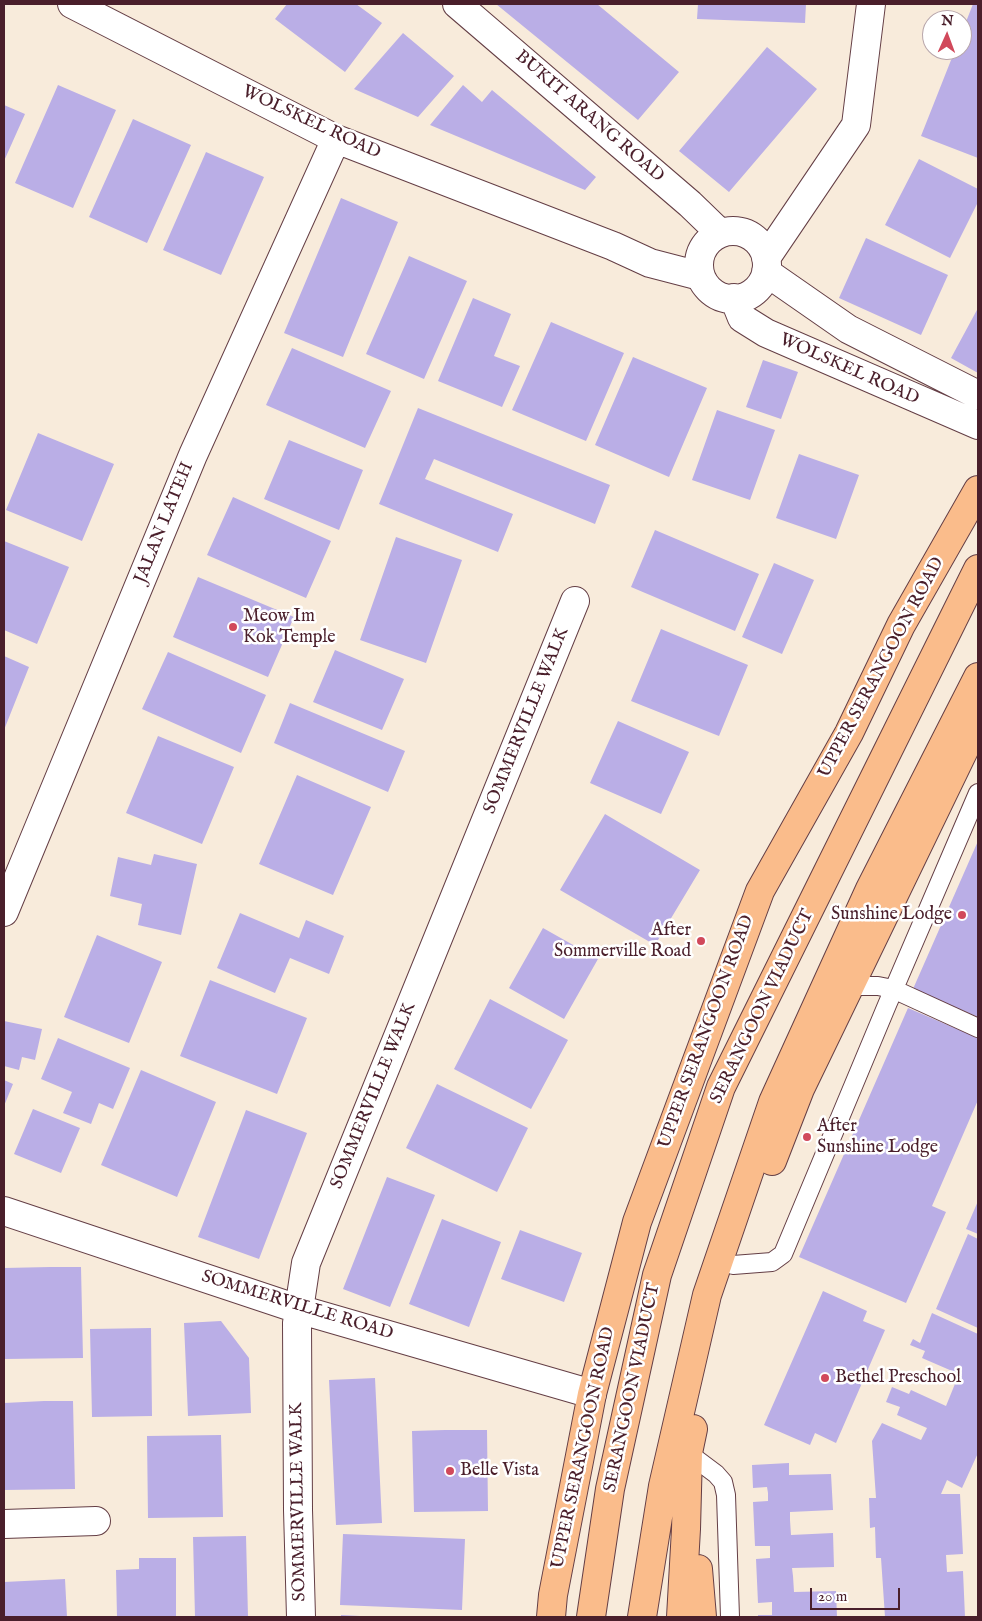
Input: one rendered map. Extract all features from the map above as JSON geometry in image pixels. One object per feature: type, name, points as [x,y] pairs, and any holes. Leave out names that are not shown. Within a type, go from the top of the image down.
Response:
[{"type":"main road","name":"UPPER SERANGOON ROAD","points":[[551,1617],[555,1585],[592,1394],[637,1222],[760,891],[849,733],[902,625],[978,490]]},
{"type":"main road","name":"SERANGOON VIADUCT","points":[[591,1617],[610,1489],[657,1275],[721,1087],[978,570]]},
{"type":"main road","points":[[642,1617],[663,1486],[707,1295],[773,1102],[870,889],[978,677]]},
{"type":"main road","points":[[681,1617],[688,1453],[707,1360],[733,1265],[800,1089],[978,721]]},
{"type":"main road","points":[[686,1529],[699,1574],[702,1617]]},
{"type":"street","name":"WOLSKEL ROAD","points":[[72,4],[336,139],[613,246],[650,263],[699,267]]},
{"type":"street","name":"BUKIT ARANG ROAD","points":[[457,4],[690,204],[720,233]]},
{"type":"street","points":[[766,265],[760,245],[749,235],[735,231],[720,233],[707,242],[699,267],[708,288],[720,296],[734,298],[748,295],[760,285],[766,265],[856,125],[871,4]]},
{"type":"street","name":"JALAN LATEH","points":[[4,912],[193,455],[336,139]]},
{"type":"street","name":"WOLSKEL ROAD","points":[[766,265],[848,329],[978,396]]},
{"type":"street","name":"WOLSKEL ROAD","points":[[734,298],[742,318],[766,333],[978,425]]},
{"type":"street","name":"SOMMERVILLE WALK","points":[[301,1617],[298,1510],[298,1309],[306,1263],[575,601]]},
{"type":"street","name":"SOMMERVILLE ROAD","points":[[4,1211],[298,1309],[592,1394]]},
{"type":"street","points":[[4,1524],[96,1521]]},
{"type":"lane","points":[[733,1265],[772,1262],[783,1254],[893,989],[978,793]]},
{"type":"lane","points":[[849,986],[878,986],[893,989],[978,1028]]},
{"type":"lane","points":[[688,1453],[716,1474],[723,1482],[726,1495],[730,1617]]},
{"type":"building","points":[[287,4],[356,4],[382,23],[345,72],[275,19]]},
{"type":"building","points":[[496,4],[597,4],[679,72],[638,120]]},
{"type":"building","points":[[698,4],[806,4],[805,23],[697,19]]},
{"type":"building","points":[[973,4],[978,4],[978,158],[921,136],[951,60],[972,60],[971,10]]},
{"type":"building","points":[[403,33],[454,76],[418,117],[354,89]]},
{"type":"building","points":[[767,47],[817,89],[729,192],[679,151]]},
{"type":"building","points":[[58,85],[116,110],[73,208],[15,183]]},
{"type":"building","points":[[463,85],[482,102],[492,90],[596,177],[585,190],[430,125]]},
{"type":"building","points":[[4,105],[25,114],[4,161]]},
{"type":"building","points":[[133,119],[191,145],[147,243],[89,217]]},
{"type":"building","points":[[206,152],[264,177],[221,275],[163,250]]},
{"type":"building","points":[[919,159],[978,189],[978,202],[950,258],[885,225]]},
{"type":"building","points":[[341,198],[398,222],[343,357],[284,333]]},
{"type":"building","points":[[866,238],[948,275],[921,335],[839,298]]},
{"type":"building","points":[[409,256],[467,281],[424,379],[366,354]]},
{"type":"building","points":[[473,298],[511,314],[494,356],[520,366],[502,407],[438,381]]},
{"type":"building","points":[[978,308],[978,373],[951,358]]},
{"type":"building","points":[[551,322],[624,353],[586,441],[512,410]]},
{"type":"building","points":[[292,348],[391,391],[365,448],[266,405]]},
{"type":"building","points":[[633,357],[707,388],[669,477],[595,445]]},
{"type":"building","points":[[763,360],[798,372],[781,419],[746,407]]},
{"type":"building","points":[[418,408],[610,485],[595,524],[434,459],[425,479],[513,514],[498,552],[379,504]]},
{"type":"building","points":[[717,410],[775,430],[750,500],[692,480]]},
{"type":"building","points":[[38,433],[114,464],[82,541],[6,510]]},
{"type":"building","points":[[289,440],[363,470],[339,530],[264,499]]},
{"type":"building","points":[[799,454],[859,475],[836,539],[776,518]]},
{"type":"building","points":[[233,497],[331,541],[306,598],[207,555]]},
{"type":"building","points":[[655,530],[759,574],[735,631],[631,587]]},
{"type":"building","points":[[396,537],[462,560],[426,663],[360,640]]},
{"type":"building","points":[[4,541],[69,567],[37,644],[4,630]]},
{"type":"building","points":[[774,563],[814,580],[782,654],[742,637]]},
{"type":"building","name":"Meow Im Kok Temple","points":[[198,577],[294,617],[268,677],[173,637]]},
{"type":"building","points":[[661,629],[748,665],[719,736],[631,701]]},
{"type":"building","points":[[335,650],[404,679],[382,730],[313,702]]},
{"type":"building","points":[[168,652],[266,695],[241,753],[142,709]]},
{"type":"building","points":[[4,656],[29,667],[4,730]]},
{"type":"building","points":[[290,703],[405,751],[388,792],[274,743]]},
{"type":"building","points":[[618,721],[689,752],[661,814],[590,783]]},
{"type":"building","points":[[158,736],[234,767],[202,844],[126,813]]},
{"type":"building","points":[[297,775],[371,807],[333,895],[259,864]]},
{"type":"building","points":[[605,814],[700,870],[655,945],[560,890]]},
{"type":"building","name":"Sunshine Lodge","points":[[978,841],[978,1017],[913,989]]},
{"type":"building","points":[[154,854],[197,864],[181,935],[138,925],[142,904],[110,896],[118,857],[151,865]]},
{"type":"building","points":[[240,913],[299,938],[306,920],[344,936],[329,974],[290,958],[275,993],[217,968]]},
{"type":"building","points":[[543,928],[598,959],[564,1019],[509,988]]},
{"type":"building","points":[[97,935],[162,962],[129,1043],[64,1017]]},
{"type":"building","points":[[210,980],[307,1018],[277,1094],[180,1056]]},
{"type":"building","points":[[490,999],[568,1040],[531,1109],[454,1069]]},
{"type":"building","points":[[908,1008],[978,1038],[978,1100],[932,1206],[946,1212],[906,1303],[799,1257]]},
{"type":"building","points":[[4,1021],[42,1029],[35,1060],[22,1057],[19,1070],[4,1066]]},
{"type":"building","points":[[58,1038],[130,1068],[113,1109],[99,1103],[91,1124],[63,1113],[72,1092],[41,1079]]},
{"type":"building","points":[[141,1070],[216,1102],[177,1197],[101,1165]]},
{"type":"building","points":[[4,1080],[13,1084],[4,1106]]},
{"type":"building","points":[[437,1084],[528,1128],[497,1192],[406,1148]]},
{"type":"building","points":[[33,1109],[80,1128],[61,1173],[14,1154]]},
{"type":"building","points":[[246,1110],[307,1133],[259,1259],[198,1237]]},
{"type":"building","points":[[387,1177],[435,1195],[390,1307],[343,1289]]},
{"type":"building","points":[[978,1201],[978,1234],[966,1229]]},
{"type":"building","points":[[442,1219],[501,1242],[469,1327],[409,1304]]},
{"type":"building","points":[[520,1230],[582,1253],[564,1302],[501,1279]]},
{"type":"building","points":[[968,1234],[978,1239],[978,1328],[936,1309]]},
{"type":"building","points":[[81,1267],[83,1358],[4,1359],[4,1268]]},
{"type":"building","name":"Bethel Preschool","points":[[823,1291],[867,1311],[863,1321],[885,1330],[836,1443],[815,1433],[810,1445],[764,1425]]},
{"type":"building","points":[[932,1313],[978,1334],[978,1453],[962,1488],[947,1480],[941,1494],[960,1494],[963,1554],[946,1555],[947,1572],[963,1571],[965,1617],[885,1617],[881,1558],[876,1558],[875,1527],[870,1528],[869,1498],[876,1498],[872,1441],[882,1423],[921,1440],[927,1428],[897,1415],[900,1407],[886,1402],[892,1387],[909,1394],[911,1390],[946,1406],[959,1374],[922,1358],[925,1351],[910,1345],[913,1339],[920,1343]]},
{"type":"building","points":[[221,1321],[249,1358],[251,1413],[188,1416],[184,1323]]},
{"type":"building","points":[[151,1328],[152,1416],[92,1417],[90,1329]]},
{"type":"building","points":[[375,1378],[382,1523],[336,1525],[329,1380]]},
{"type":"building","points":[[73,1401],[75,1489],[4,1490],[4,1403]]},
{"type":"building","name":"Belle Vista","points":[[487,1430],[488,1511],[414,1512],[412,1431]]},
{"type":"building","points":[[221,1435],[223,1517],[148,1518],[147,1436]]},
{"type":"building","points":[[789,1463],[789,1475],[831,1474],[833,1510],[790,1512],[790,1520],[791,1535],[833,1533],[834,1567],[792,1568],[794,1592],[836,1591],[837,1617],[758,1617],[758,1615],[772,1615],[772,1602],[758,1603],[756,1559],[770,1558],[770,1546],[755,1546],[753,1502],[768,1501],[768,1493],[767,1487],[753,1488],[752,1465]]},
{"type":"building","points":[[343,1534],[465,1539],[462,1610],[340,1605]]},
{"type":"building","points":[[246,1536],[248,1617],[195,1617],[193,1537]]},
{"type":"building","points":[[139,1558],[176,1558],[176,1617],[117,1617],[116,1570],[139,1569]]},
{"type":"building","points":[[65,1579],[67,1617],[4,1617],[4,1582]]},
{"type":"building","points":[[341,1615],[360,1616],[360,1617],[341,1617]]},
{"type":"place","name":"Meow Im Kok Temple","points":[[233,627]]},
{"type":"place","name":"Sunshine Lodge","points":[[962,915]]},
{"type":"place","name":"After Sommerville Road","points":[[701,941]]},
{"type":"place","name":"After Sunshine Lodge","points":[[807,1137]]},
{"type":"place","name":"Bethel Preschool","points":[[825,1378]]},
{"type":"place","name":"Belle Vista","points":[[450,1471]]}]
